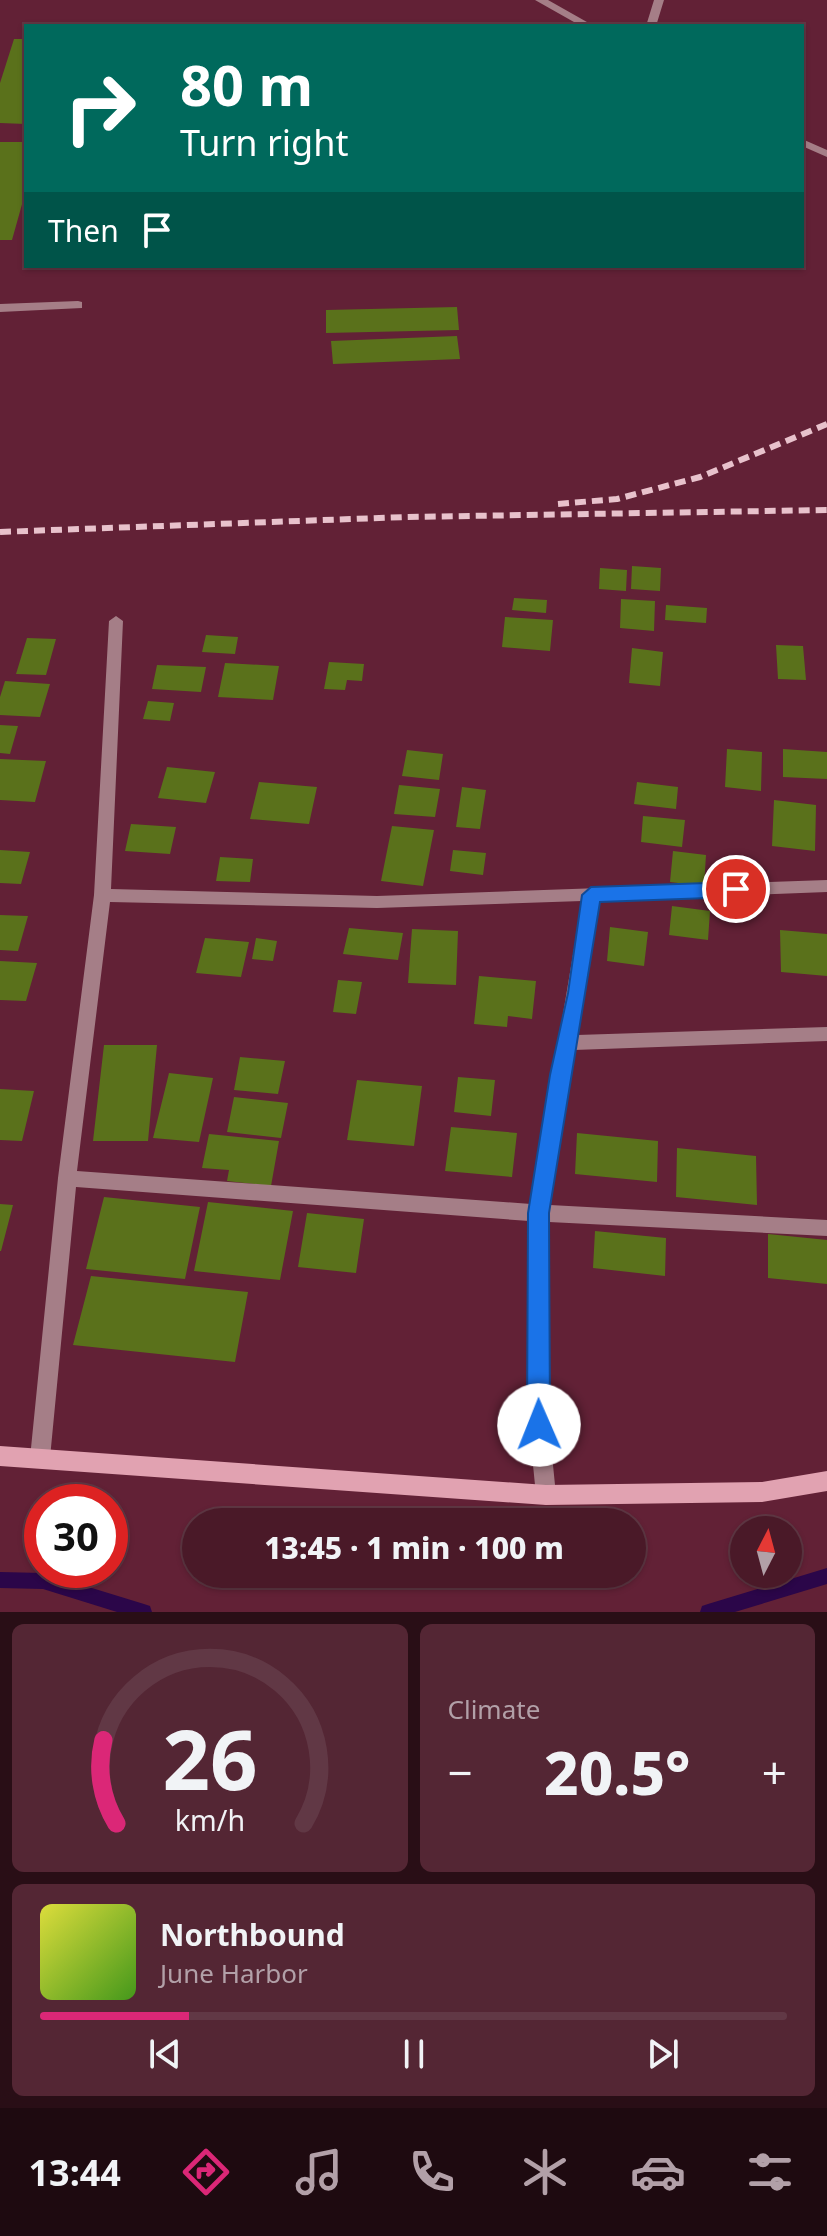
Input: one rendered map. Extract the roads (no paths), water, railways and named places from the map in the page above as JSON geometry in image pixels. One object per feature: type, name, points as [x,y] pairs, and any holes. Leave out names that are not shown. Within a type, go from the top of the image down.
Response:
[{"type":"street","points":[[540,0],[585,24]]},
{"type":"street","points":[[652,24],[659,0]]},
{"type":"street","points":[[804,143],[827,154]]},
{"type":"street","points":[[0,308],[78,305]]},
{"type":"street","points":[[40,1458],[67,1178],[102,895],[116,621]]},
{"type":"street","points":[[102,895],[377,902],[827,886]]},
{"type":"street","points":[[546,1495],[539,1425],[539,1213],[591,895]]},
{"type":"street","points":[[567,1043],[827,1034]]},
{"type":"street","points":[[67,1178],[539,1213],[827,1228]]},
{"type":"street","points":[[0,1456],[546,1495],[762,1492],[827,1481]]},
{"type":"waterway","points":[[708,1612],[827,1576]]},
{"type":"waterway","points":[[0,1580],[43,1581],[144,1612]]},
{"type":"railway","points":[[558,504],[617,499],[700,477],[827,424]]},
{"type":"railway","points":[[0,532],[407,517],[827,510]]}]
